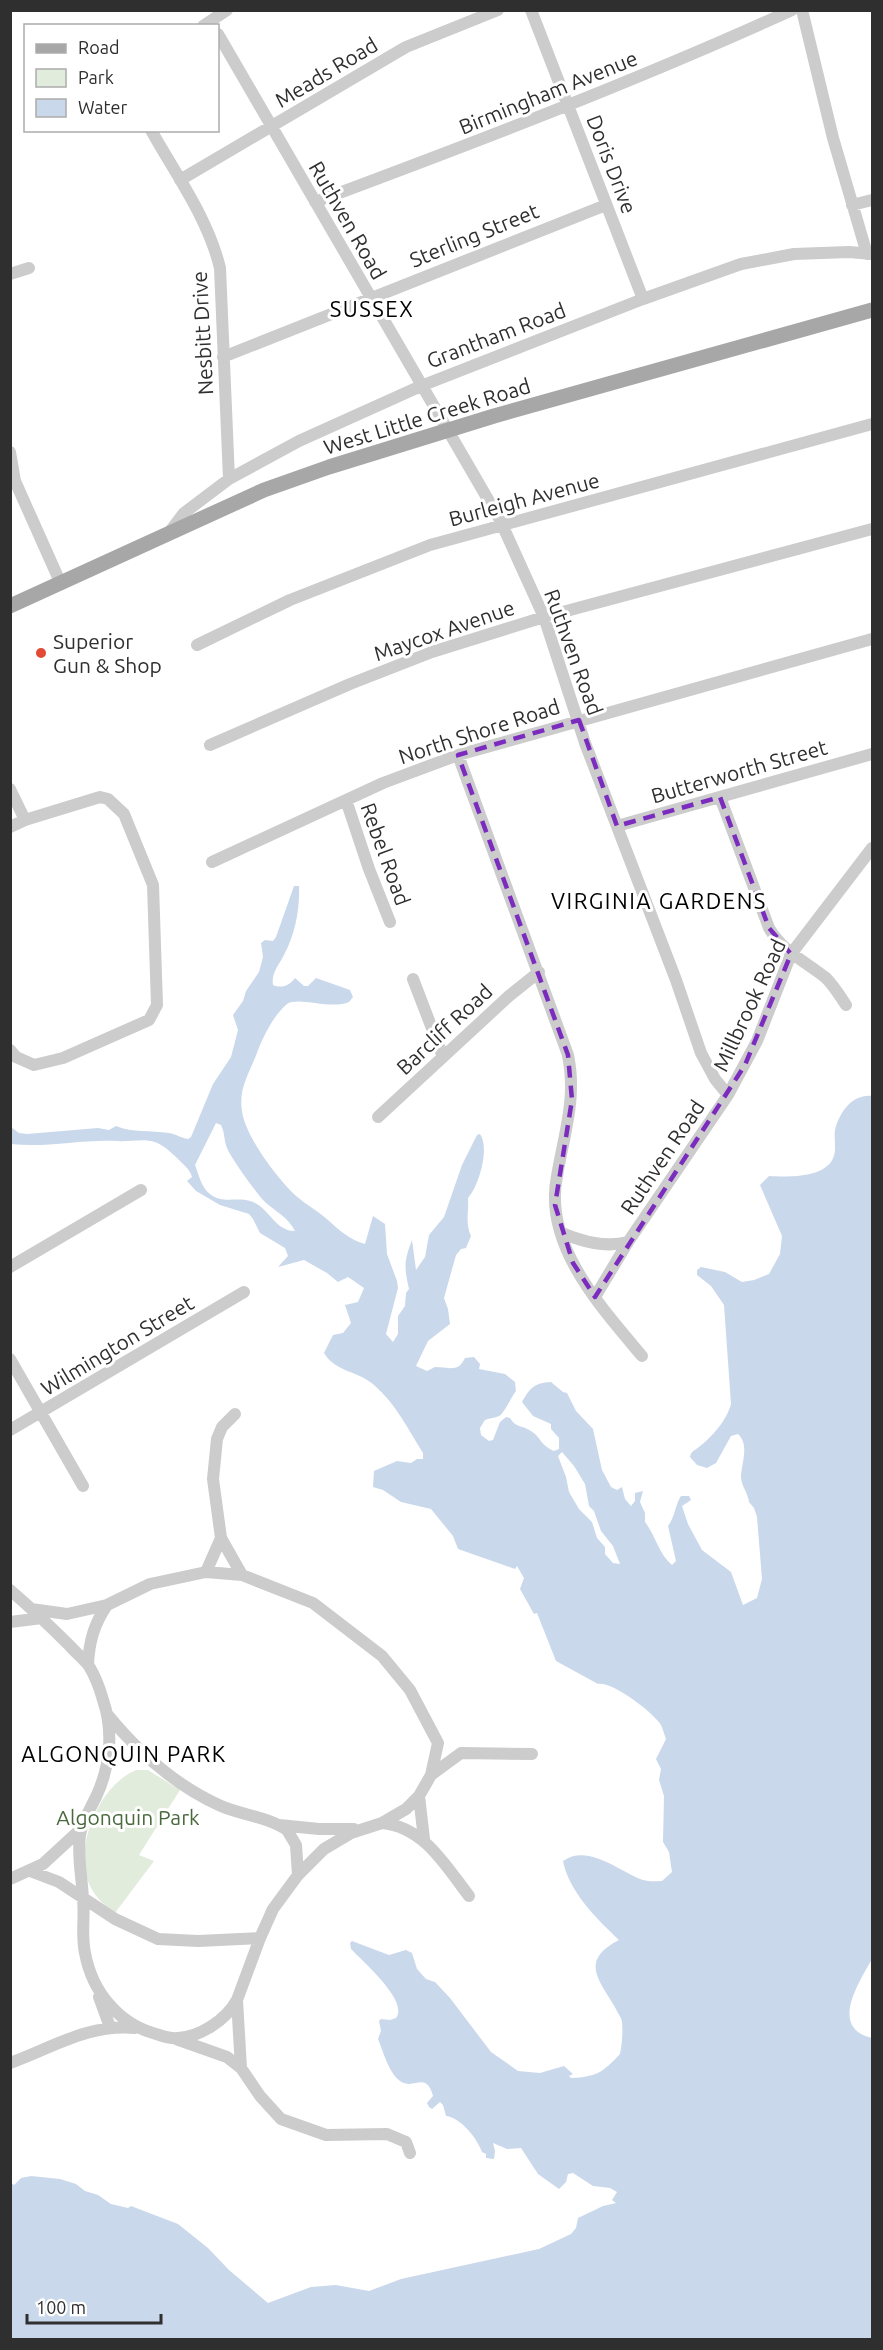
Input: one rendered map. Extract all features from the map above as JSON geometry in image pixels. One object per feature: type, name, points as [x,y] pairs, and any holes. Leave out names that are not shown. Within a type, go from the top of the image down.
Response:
[{"type":"main road","name":"West Little Creek Road","points":[[10,606],[264,490],[328,467],[447,430],[873,310]]},
{"type":"street","points":[[207,21],[227,10]]},
{"type":"street","name":"Meads Road","points":[[180,180],[406,47],[498,10]]},
{"type":"street","name":"Doris Drive","points":[[531,10],[643,299]]},
{"type":"street","name":"Birmingham Avenue","points":[[315,202],[568,105],[714,46],[792,10]]},
{"type":"street","points":[[802,10],[832,138],[852,205],[870,254]]},
{"type":"street","name":"Ruthven Road","points":[[219,36],[502,526],[544,617],[617,826],[676,980],[701,1053],[715,1079],[728,1095],[628,1242],[595,1297]]},
{"type":"street","name":"Nesbitt Drive","points":[[152,132],[214,243],[220,268],[229,479]]},
{"type":"street","points":[[852,205],[873,200]]},
{"type":"street","name":"Sterling Street","points":[[223,357],[606,205]]},
{"type":"street","name":"Grantham Road","points":[[167,535],[184,513],[229,479],[299,441],[421,386],[643,299],[741,264],[794,254],[849,252],[870,254]]},
{"type":"street","points":[[10,274],[29,268]]},
{"type":"street","name":"Burleigh Avenue","points":[[197,645],[290,600],[430,546],[873,424]]},
{"type":"street","points":[[10,452],[15,481],[61,584]]},
{"type":"street","name":"Maycox Avenue","points":[[210,745],[432,652],[544,617],[873,528]]},
{"type":"street","name":"North Shore Road","points":[[212,862],[418,768],[458,754],[873,639]]},
{"type":"street","points":[[458,754],[568,1055],[573,1083],[570,1118],[555,1189],[555,1205],[562,1233],[573,1263],[595,1297],[642,1356]]},
{"type":"street","name":"Butterworth Street","points":[[617,826],[873,754]]},
{"type":"street","points":[[10,789],[25,820]]},
{"type":"street","points":[[10,827],[25,820],[100,797],[108,799],[124,814],[153,885],[157,1005],[149,1020],[63,1058],[34,1065],[16,1057],[10,1050]]},
{"type":"street","points":[[720,797],[769,928],[775,938],[791,954],[826,978],[846,1005]]},
{"type":"street","name":"Rebel Road","points":[[346,800],[390,922]]},
{"type":"street","name":"Millbrook Road","points":[[728,1095],[757,1041],[791,954],[873,848]]},
{"type":"street","name":"Barcliff Road","points":[[378,1116],[509,996],[539,972]]},
{"type":"street","points":[[413,979],[443,1057]]},
{"type":"street","points":[[10,1267],[141,1190]]},
{"type":"street","points":[[562,1233],[590,1243],[613,1245],[628,1242]]},
{"type":"street","name":"Wilmington Street","points":[[10,1430],[244,1292]]},
{"type":"street","points":[[10,1359],[83,1486]]},
{"type":"street","points":[[235,1414],[222,1427],[217,1438],[213,1479],[221,1538],[242,1575]]},
{"type":"street","points":[[206,1572],[221,1538]]},
{"type":"street","points":[[32,1609],[66,1614],[107,1605],[150,1584],[206,1572],[242,1575],[313,1603],[382,1656],[410,1690],[442,1748],[461,1753],[532,1754]]},
{"type":"street","points":[[10,1590],[42,1618],[88,1665],[106,1713],[109,1746],[106,1770],[81,1829],[79,1852],[84,1900],[84,1950],[87,1966],[110,2027]]},
{"type":"street","points":[[88,1665],[94,1626],[107,1605]]},
{"type":"street","points":[[10,1622],[42,1618]]},
{"type":"street","points":[[106,1713],[136,1746],[182,1784],[221,1806],[287,1830],[296,1845],[298,1875]]},
{"type":"street","points":[[173,2038],[196,2035],[220,2019],[237,2000],[273,1909],[298,1875],[324,1848],[364,1828],[382,1823],[406,1809],[419,1796],[430,1775],[438,1743]]},
{"type":"street","points":[[430,1775],[461,1753]]},
{"type":"street","points":[[419,1796],[424,1839]]},
{"type":"street","points":[[382,1823],[396,1825],[424,1839],[469,1896]]},
{"type":"street","points":[[278,1825],[319,1829],[364,1828]]},
{"type":"street","points":[[10,1879],[43,1864],[81,1829]]},
{"type":"street","points":[[30,1871],[59,1882],[115,1920],[158,1939],[198,1941],[260,1938]]},
{"type":"street","points":[[98,1991],[120,2016],[139,2028]]},
{"type":"street","points":[[237,2000],[241,2068]]},
{"type":"street","points":[[10,2062],[73,2036],[110,2027],[139,2028],[227,2057],[241,2068],[260,2096],[281,2118],[326,2135],[387,2134],[406,2142],[410,2153]]},
{"type":"highlighted area","points":[[579,720],[617,826],[720,797],[769,928],[791,954],[745,1065],[595,1297],[573,1263],[555,1205],[572,1100],[568,1055],[458,755]]},
{"type":"green space","name":"Algonquin Park","points":[[136,1770],[148,1770],[180,1790],[139,1855],[154,1861],[115,1913],[101,1901],[90,1886],[85,1871],[84,1854],[92,1820],[100,1804],[111,1789]]},
{"type":"water","points":[[294,886],[299,886],[298,913],[294,930],[274,973],[273,985],[286,986],[295,978],[304,986],[308,986],[316,978],[350,990],[353,997],[349,1002],[333,1005],[292,1002],[282,1009],[266,1032],[246,1079],[241,1102],[244,1121],[255,1144],[288,1188],[345,1234],[365,1244],[373,1216],[385,1224],[387,1254],[398,1288],[386,1334],[393,1342],[398,1334],[398,1316],[405,1306],[406,1293],[409,1289],[406,1264],[412,1240],[416,1270],[425,1257],[429,1235],[444,1217],[462,1165],[477,1135],[480,1134],[484,1148],[482,1167],[476,1185],[468,1198],[468,1222],[471,1236],[466,1248],[461,1249],[456,1255],[444,1298],[450,1324],[428,1341],[416,1366],[427,1371],[435,1367],[453,1368],[459,1366],[465,1358],[474,1357],[480,1364],[479,1369],[505,1374],[515,1382],[516,1391],[501,1415],[485,1420],[480,1428],[481,1435],[489,1441],[493,1440],[500,1422],[506,1417],[534,1433],[549,1448],[554,1451],[559,1449],[559,1438],[551,1429],[551,1424],[533,1416],[522,1402],[533,1387],[545,1383],[551,1382],[567,1393],[576,1411],[593,1429],[602,1470],[611,1487],[617,1490],[622,1487],[625,1499],[631,1506],[635,1501],[635,1493],[643,1491],[640,1502],[645,1513],[645,1522],[667,1560],[672,1565],[676,1561],[668,1526],[681,1496],[689,1496],[691,1500],[682,1506],[688,1524],[702,1550],[731,1572],[743,1605],[757,1598],[762,1579],[757,1517],[741,1478],[744,1455],[742,1438],[738,1434],[731,1436],[716,1463],[707,1468],[697,1465],[690,1457],[692,1452],[718,1428],[731,1404],[724,1305],[711,1286],[697,1275],[697,1270],[701,1267],[725,1272],[742,1282],[769,1274],[780,1254],[782,1236],[760,1185],[769,1176],[811,1174],[826,1167],[833,1158],[836,1126],[842,1114],[854,1100],[872,1096],[872,1959],[855,1991],[850,2014],[852,2025],[859,2033],[872,2038],[872,2339],[11,2339],[11,2183],[14,2185],[21,2178],[31,2176],[60,2179],[76,2184],[111,2204],[128,2208],[131,2206],[178,2224],[268,2303],[311,2287],[336,2285],[369,2291],[401,2279],[539,2249],[571,2234],[576,2228],[578,2218],[603,2206],[616,2203],[612,2200],[617,2192],[610,2188],[593,2186],[573,2173],[568,2174],[566,2182],[559,2189],[538,2174],[521,2148],[507,2149],[493,2143],[494,2159],[486,2158],[486,2154],[482,2152],[468,2130],[457,2120],[446,2116],[440,2102],[432,2109],[429,2107],[427,2103],[433,2096],[427,2084],[423,2082],[410,2084],[400,2081],[387,2062],[378,2039],[381,2031],[379,2021],[396,2018],[398,2011],[396,2002],[383,1982],[351,1949],[350,1943],[352,1941],[389,1955],[406,1950],[412,1953],[417,1969],[426,1979],[435,1982],[450,1998],[491,2052],[518,2071],[540,2073],[564,2066],[573,2074],[569,2076],[571,2078],[593,2075],[604,2069],[620,2054],[622,2020],[599,1980],[596,1964],[606,1948],[619,1940],[593,1914],[578,1894],[566,1872],[563,1861],[573,1856],[593,1857],[648,1881],[662,1881],[672,1872],[669,1852],[663,1842],[664,1796],[659,1780],[661,1769],[656,1759],[666,1739],[661,1725],[642,1706],[622,1692],[604,1684],[598,1684],[556,1661],[537,1613],[534,1614],[520,1589],[524,1578],[517,1566],[515,1569],[458,1549],[453,1536],[431,1509],[401,1502],[383,1490],[373,1487],[374,1471],[397,1461],[411,1463],[417,1459],[423,1459],[423,1453],[401,1417],[382,1392],[368,1380],[334,1364],[324,1353],[333,1335],[343,1333],[351,1323],[345,1305],[358,1302],[364,1288],[348,1277],[338,1282],[304,1260],[278,1267],[288,1256],[285,1248],[260,1233],[249,1214],[220,1205],[196,1191],[187,1181],[192,1177],[188,1169],[169,1150],[155,1142],[141,1140],[38,1145],[11,1144],[11,1127],[19,1133],[27,1134],[98,1128],[109,1130],[116,1126],[169,1133],[188,1139],[191,1137],[213,1084],[231,1057],[238,1030],[233,1015],[259,972],[263,957],[261,943],[265,940],[273,941]],"holes":[[[216,1123],[221,1125],[227,1148],[251,1184],[265,1202],[285,1218],[295,1231],[282,1227],[257,1204],[245,1200],[219,1199],[204,1188],[195,1165]],[[562,1452],[585,1484],[589,1506],[594,1511],[601,1531],[613,1546],[620,1564],[613,1563],[605,1554],[605,1547],[597,1538],[592,1522],[579,1509],[569,1492],[558,1456]]]},
{"type":"place","name":"Superior Gun & Shop","points":[[41,653]]},
{"type":"district","name":"SUSSEX","points":[[372,308]]},
{"type":"district","name":"VIRGINIA GARDENS","points":[[659,900]]},
{"type":"district","name":"ALGONQUIN PARK","points":[[124,1753]]}]
